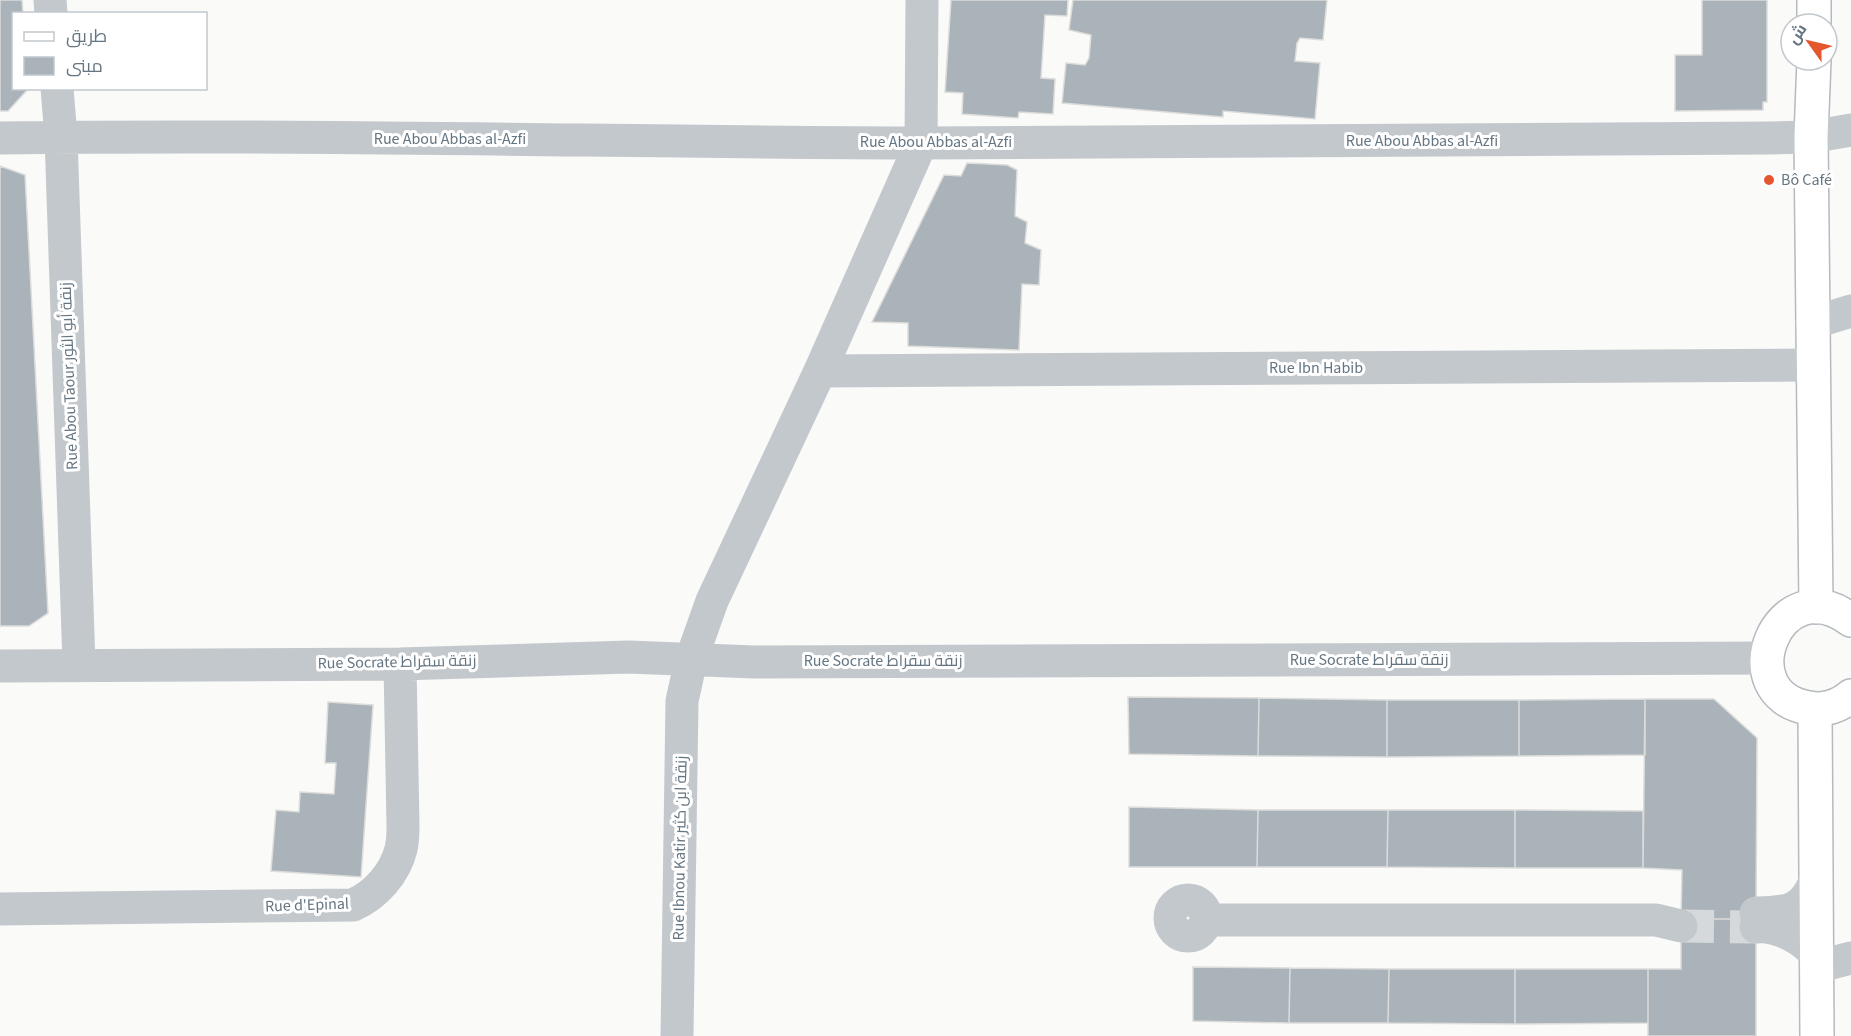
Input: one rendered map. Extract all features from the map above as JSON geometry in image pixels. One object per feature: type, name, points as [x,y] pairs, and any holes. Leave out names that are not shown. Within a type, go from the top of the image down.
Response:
[{"type":"main road","points":[[1814,72],[1811,137],[1816,607]]},
{"type":"main road","points":[[1851,620],[1838,612],[1816,607],[1793,613],[1780,623],[1769,643],[1766,658],[1768,674],[1780,694],[1800,707],[1824,709],[1840,704],[1851,696]]},
{"type":"main road","points":[[1815,709],[1817,1036]]},
{"type":"street","points":[[921,143],[922,0]]},
{"type":"street","name":"Rue Abou Taour زنقة أبو الثور","points":[[57,90],[61,137],[79,664]]},
{"type":"street","name":"Rue Abou Abbas al-Azfi","points":[[0,138],[921,143],[1314,142],[1811,137],[1851,130]]},
{"type":"street","name":"Rue Ibnou Katir زنقة ابن كثير","points":[[677,1036],[682,701],[691,660],[712,602],[820,371],[921,143]]},
{"type":"street","points":[[1812,323],[1851,311]]},
{"type":"street","name":"Rue Ibn Habib","points":[[820,371],[1813,365]]},
{"type":"street","name":"Rue Socrate زنقة سقراط","points":[[0,666],[400,664],[629,657],[790,662],[1766,658]]},
{"type":"street","name":"Rue d'Epinal","points":[[0,909],[353,905],[367,899],[382,885],[394,867],[401,849],[403,825],[400,664]]},
{"type":"street","points":[[1816,879],[1806,898],[1791,910],[1756,920],[1785,932],[1808,947],[1816,962],[1851,958]]},
{"type":"street","points":[[1206,920],[1673,919]]},
{"type":"building","points":[[0,0],[22,0],[23,12],[12,12],[12,90],[27,90],[8,111],[0,111]]},
{"type":"building","points":[[951,0],[1068,0],[1067,16],[1045,15],[1041,78],[1055,79],[1053,114],[1019,112],[1018,118],[962,114],[963,93],[945,92]]},
{"type":"building","points":[[1073,0],[1327,0],[1323,40],[1300,38],[1297,43],[1295,61],[1320,63],[1315,119],[1223,111],[1223,117],[1062,103],[1066,63],[1085,65],[1089,58],[1091,35],[1069,30]]},
{"type":"building","points":[[1702,0],[1767,0],[1767,102],[1763,102],[1763,110],[1675,111],[1675,55],[1702,55]]},
{"type":"building","points":[[967,163],[1007,165],[1017,170],[1015,216],[1027,222],[1025,243],[1041,250],[1039,285],[1022,284],[1019,350],[908,346],[908,323],[872,322],[944,175],[961,176]]},
{"type":"building","points":[[0,166],[25,175],[48,613],[29,626],[0,626]]},
{"type":"building","points":[[1128,697],[1259,698],[1258,756],[1129,754]]},
{"type":"building","points":[[1259,698],[1387,700],[1387,757],[1258,756]]},
{"type":"building","points":[[1645,699],[1714,699],[1757,738],[1756,919],[1681,919],[1682,870],[1643,868]]},
{"type":"building","points":[[1645,699],[1645,755],[1519,756],[1519,700]]},
{"type":"building","points":[[1387,700],[1519,700],[1519,756],[1387,757]]},
{"type":"building","points":[[328,702],[373,705],[361,877],[271,871],[276,810],[299,812],[300,792],[334,794],[336,763],[325,763]]},
{"type":"building","points":[[1129,807],[1258,810],[1257,867],[1129,867]]},
{"type":"building","points":[[1258,810],[1388,810],[1387,867],[1257,867]]},
{"type":"building","points":[[1388,810],[1515,810],[1515,868],[1387,867]]},
{"type":"building","points":[[1515,810],[1643,811],[1643,868],[1515,868]]},
{"type":"building","points":[[1681,919],[1756,919],[1756,1036],[1648,1036],[1648,969],[1681,969]]},
{"type":"building","points":[[1193,967],[1290,968],[1289,1023],[1193,1021]]},
{"type":"building","points":[[1290,968],[1389,969],[1388,1023],[1289,1023]]},
{"type":"building","points":[[1389,969],[1515,969],[1515,1024],[1388,1023]]},
{"type":"building","points":[[1515,969],[1648,969],[1648,1023],[1515,1024]]},
{"type":"tunnel","points":[[1681,926],[1756,927]]},
{"type":"place","name":"Bô Café","points":[[1769,180]]}]
